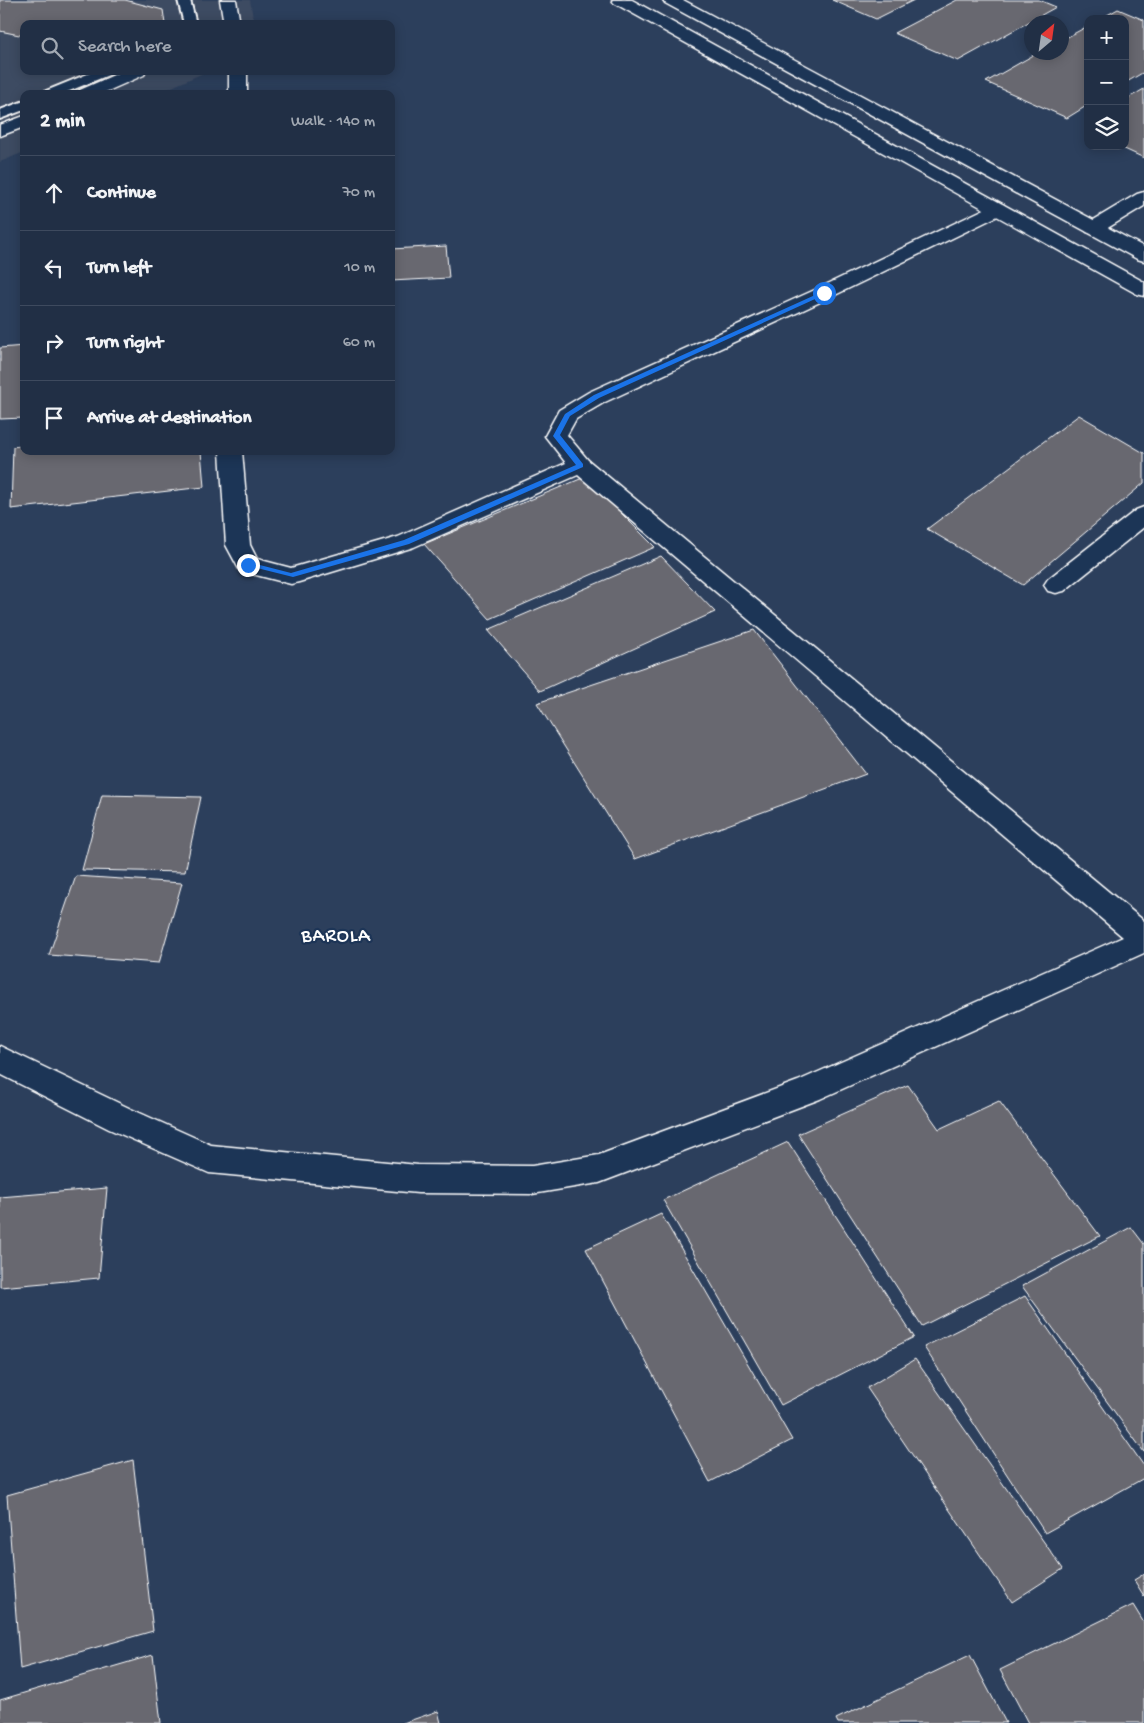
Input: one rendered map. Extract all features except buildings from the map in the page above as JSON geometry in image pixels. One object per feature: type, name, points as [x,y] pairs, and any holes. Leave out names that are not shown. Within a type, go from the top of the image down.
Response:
[{"type":"street","points":[[228,0],[231,20]]},
{"type":"street","points":[[620,0],[1144,290]]},
{"type":"street","points":[[671,0],[1144,255]]},
{"type":"street","points":[[95,90],[129,75]]},
{"type":"street","points":[[238,75],[238,90]]},
{"type":"street","points":[[0,131],[20,123]]},
{"type":"street","points":[[1094,228],[1144,198]]},
{"type":"street","points":[[0,1059],[120,1119],[209,1159],[418,1179],[532,1180],[599,1169],[809,1090],[1144,939],[580,465],[556,436],[567,415],[597,397],[824,293],[997,209]]},
{"type":"street","points":[[231,455],[238,545],[248,565],[291,576],[406,542],[580,465]]},
{"type":"street","points":[[1056,585],[1144,515]]},
{"type":"lane","points":[[184,0],[189,20]]},
{"type":"lane","points":[[60,90],[97,75]]},
{"type":"lane","points":[[0,116],[20,107]]},
{"type":"shaded area","points":[[0,0],[250,0],[253,20],[20,20],[20,75],[199,75],[165,90],[20,90],[20,154],[0,162]]},
{"type":"district","name":"BAROLA","points":[[336,937]]},
{"type":"route","points":[[248,565],[291,576],[406,542],[580,465],[556,436],[567,415],[597,397],[824,293]]}]
